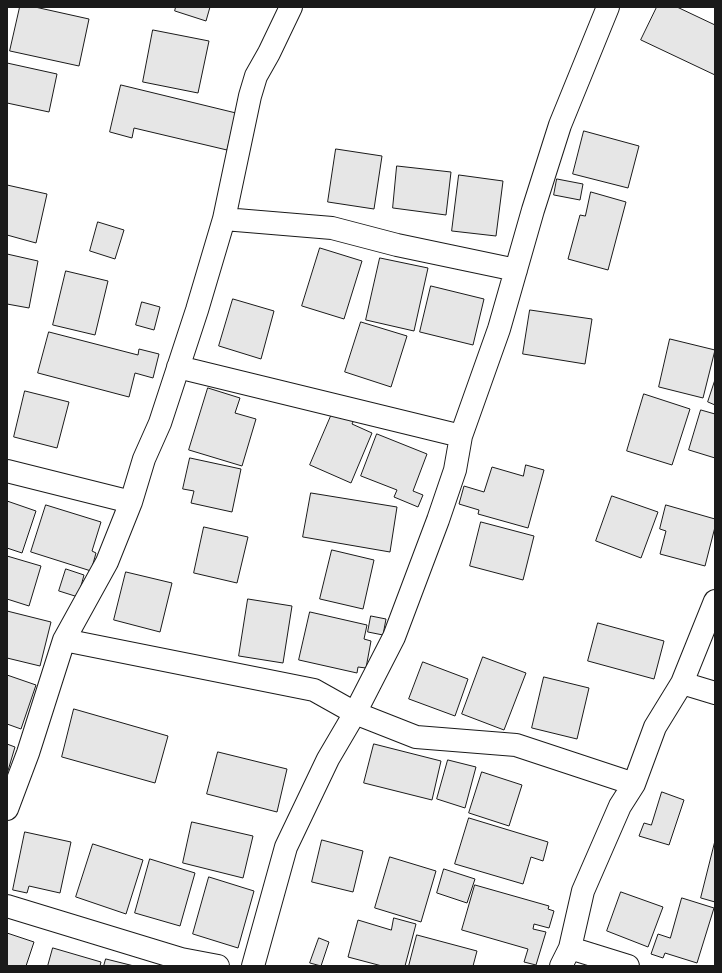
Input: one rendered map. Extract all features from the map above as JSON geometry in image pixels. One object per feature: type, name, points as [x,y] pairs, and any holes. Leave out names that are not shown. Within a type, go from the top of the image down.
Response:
[{"type":"street","points":[[7,810],[28,753],[64,640],[107,562],[131,502],[144,459],[160,424],[197,310],[224,219],[250,96],[256,76],[291,7]]},
{"type":"street","points":[[253,966],[286,847],[328,759],[394,637],[438,520],[455,470],[461,436],[499,328],[533,210],[560,125],[608,7]]},
{"type":"street","points":[[224,219],[332,228],[397,245],[516,270]]},
{"type":"street","points":[[178,367],[461,436]]},
{"type":"street","points":[[7,471],[131,502]]},
{"type":"street","points":[[628,966],[565,957],[583,890],[620,806],[634,784],[655,727],[682,683],[715,601]]},
{"type":"street","points":[[64,640],[314,690],[354,712],[416,737],[516,745],[634,784]]},
{"type":"street","points":[[682,683],[715,693]]},
{"type":"street","points":[[7,906],[180,962],[218,966]]},
{"type":"building","points":[[20,7],[35,7],[89,19],[79,66],[10,51]]},
{"type":"building","points":[[176,7],[210,7],[206,21],[175,11]]},
{"type":"building","points":[[657,7],[677,7],[715,25],[715,75],[641,40]]},
{"type":"building","points":[[153,30],[209,41],[198,93],[143,82]]},
{"type":"building","points":[[7,63],[57,74],[49,112],[7,103]]},
{"type":"building","points":[[121,85],[236,113],[227,150],[134,128],[132,138],[110,132]]},
{"type":"building","points":[[584,131],[639,146],[628,188],[573,174]]},
{"type":"building","points":[[336,149],[382,156],[374,209],[328,202]]},
{"type":"building","points":[[397,166],[451,172],[446,215],[393,208]]},
{"type":"building","points":[[459,175],[503,181],[496,236],[452,231]]},
{"type":"building","points":[[557,179],[583,184],[580,200],[554,195]]},
{"type":"building","points":[[7,185],[47,194],[36,243],[7,235]]},
{"type":"building","points":[[591,192],[626,202],[608,270],[568,259],[580,215],[585,216]]},
{"type":"building","points":[[98,222],[124,230],[115,259],[90,251]]},
{"type":"building","points":[[320,248],[362,261],[344,319],[302,306]]},
{"type":"building","points":[[7,254],[38,261],[29,308],[7,304]]},
{"type":"building","points":[[380,258],[428,268],[414,331],[366,320]]},
{"type":"building","points":[[66,271],[108,281],[95,335],[53,325]]},
{"type":"building","points":[[431,286],[484,299],[473,345],[420,332]]},
{"type":"building","points":[[233,299],[274,311],[261,359],[219,346]]},
{"type":"building","points":[[142,302],[160,307],[154,330],[136,325]]},
{"type":"building","points":[[530,310],[592,319],[585,364],[523,354]]},
{"type":"building","points":[[361,322],[407,336],[391,387],[345,372]]},
{"type":"building","points":[[49,332],[138,355],[139,349],[159,354],[153,378],[135,373],[129,397],[38,373]]},
{"type":"building","points":[[670,339],[715,350],[703,398],[659,387]]},
{"type":"building","points":[[715,380],[715,405],[708,402]]},
{"type":"building","points":[[208,388],[240,398],[235,413],[256,419],[242,466],[189,450]]},
{"type":"building","points":[[25,391],[69,402],[57,448],[14,437]]},
{"type":"building","points":[[644,394],[690,409],[672,465],[627,451]]},
{"type":"building","points":[[334,409],[355,418],[352,424],[372,433],[351,483],[310,465]]},
{"type":"building","points":[[701,410],[715,414],[715,458],[689,450]]},
{"type":"building","points":[[377,434],[427,454],[413,491],[423,495],[418,507],[394,497],[397,490],[361,476]]},
{"type":"building","points":[[190,458],[241,469],[232,512],[191,503],[194,491],[183,489]]},
{"type":"building","points":[[526,465],[544,470],[528,528],[478,514],[479,510],[459,504],[464,486],[484,492],[492,467],[523,476]]},
{"type":"building","points":[[311,493],[397,507],[390,552],[303,537]]},
{"type":"building","points":[[612,496],[658,512],[641,558],[596,541]]},
{"type":"building","points":[[7,501],[36,511],[22,553],[7,548]]},
{"type":"building","points":[[46,505],[101,522],[92,551],[96,553],[91,571],[31,552]]},
{"type":"building","points":[[666,505],[715,519],[715,527],[705,566],[660,554],[666,531],[660,529]]},
{"type":"building","points":[[481,522],[534,536],[523,580],[470,566]]},
{"type":"building","points":[[204,527],[248,537],[237,583],[194,573]]},
{"type":"building","points":[[332,550],[374,560],[363,609],[320,599]]},
{"type":"building","points":[[7,556],[41,566],[29,606],[7,599]]},
{"type":"building","points":[[66,569],[84,575],[78,597],[59,591]]},
{"type":"building","points":[[126,572],[172,583],[160,632],[114,620]]},
{"type":"building","points":[[248,599],[292,606],[283,663],[239,656]]},
{"type":"building","points":[[7,611],[51,622],[40,666],[7,658]]},
{"type":"building","points":[[310,612],[367,625],[364,639],[371,641],[366,668],[358,667],[357,673],[299,660]]},
{"type":"building","points":[[371,616],[386,619],[383,635],[368,632]]},
{"type":"building","points":[[598,623],[664,641],[654,679],[588,661]]},
{"type":"building","points":[[483,657],[526,673],[504,730],[462,714]]},
{"type":"building","points":[[423,662],[468,679],[455,716],[409,699]]},
{"type":"building","points":[[7,675],[36,685],[21,729],[7,724]]},
{"type":"building","points":[[544,677],[589,688],[577,739],[532,728]]},
{"type":"building","points":[[74,709],[168,736],[155,783],[62,757]]},
{"type":"building","points":[[7,744],[15,747],[7,774]]},
{"type":"building","points":[[374,744],[441,761],[432,800],[364,783]]},
{"type":"building","points":[[218,752],[287,769],[277,812],[207,794]]},
{"type":"building","points":[[448,760],[476,767],[465,808],[437,799]]},
{"type":"building","points":[[482,772],[522,785],[509,826],[469,813]]},
{"type":"building","points":[[662,792],[684,800],[669,845],[639,836],[644,823],[651,825]]},
{"type":"building","points":[[469,818],[548,842],[543,861],[531,857],[523,884],[455,864]]},
{"type":"building","points":[[192,822],[253,836],[243,878],[183,863]]},
{"type":"building","points":[[25,832],[71,842],[60,893],[29,886],[27,893],[13,890]]},
{"type":"building","points":[[322,840],[363,851],[353,892],[312,882]]},
{"type":"building","points":[[715,841],[715,902],[701,898]]},
{"type":"building","points":[[93,844],[143,860],[126,914],[76,897]]},
{"type":"building","points":[[390,857],[436,871],[421,922],[375,908]]},
{"type":"building","points":[[150,859],[195,873],[180,926],[135,913]]},
{"type":"building","points":[[444,869],[475,879],[467,903],[437,893]]},
{"type":"building","points":[[209,877],[254,891],[238,948],[193,934]]},
{"type":"building","points":[[475,885],[549,906],[548,909],[554,911],[549,928],[534,924],[533,929],[546,932],[536,965],[524,962],[528,949],[462,930]]},
{"type":"building","points":[[621,892],[663,907],[648,947],[607,931]]},
{"type":"building","points":[[682,898],[714,908],[697,963],[665,953],[663,958],[651,954],[658,934],[670,938]]},
{"type":"building","points":[[394,918],[416,924],[405,966],[382,966],[348,957],[358,920],[391,930]]},
{"type":"building","points":[[7,933],[34,942],[26,966],[7,966]]},
{"type":"building","points":[[417,935],[477,951],[473,966],[409,966]]},
{"type":"building","points":[[319,938],[329,942],[321,966],[310,963]]},
{"type":"building","points":[[53,948],[101,962],[100,966],[48,966]]},
{"type":"building","points":[[106,959],[134,966],[104,966]]}]
